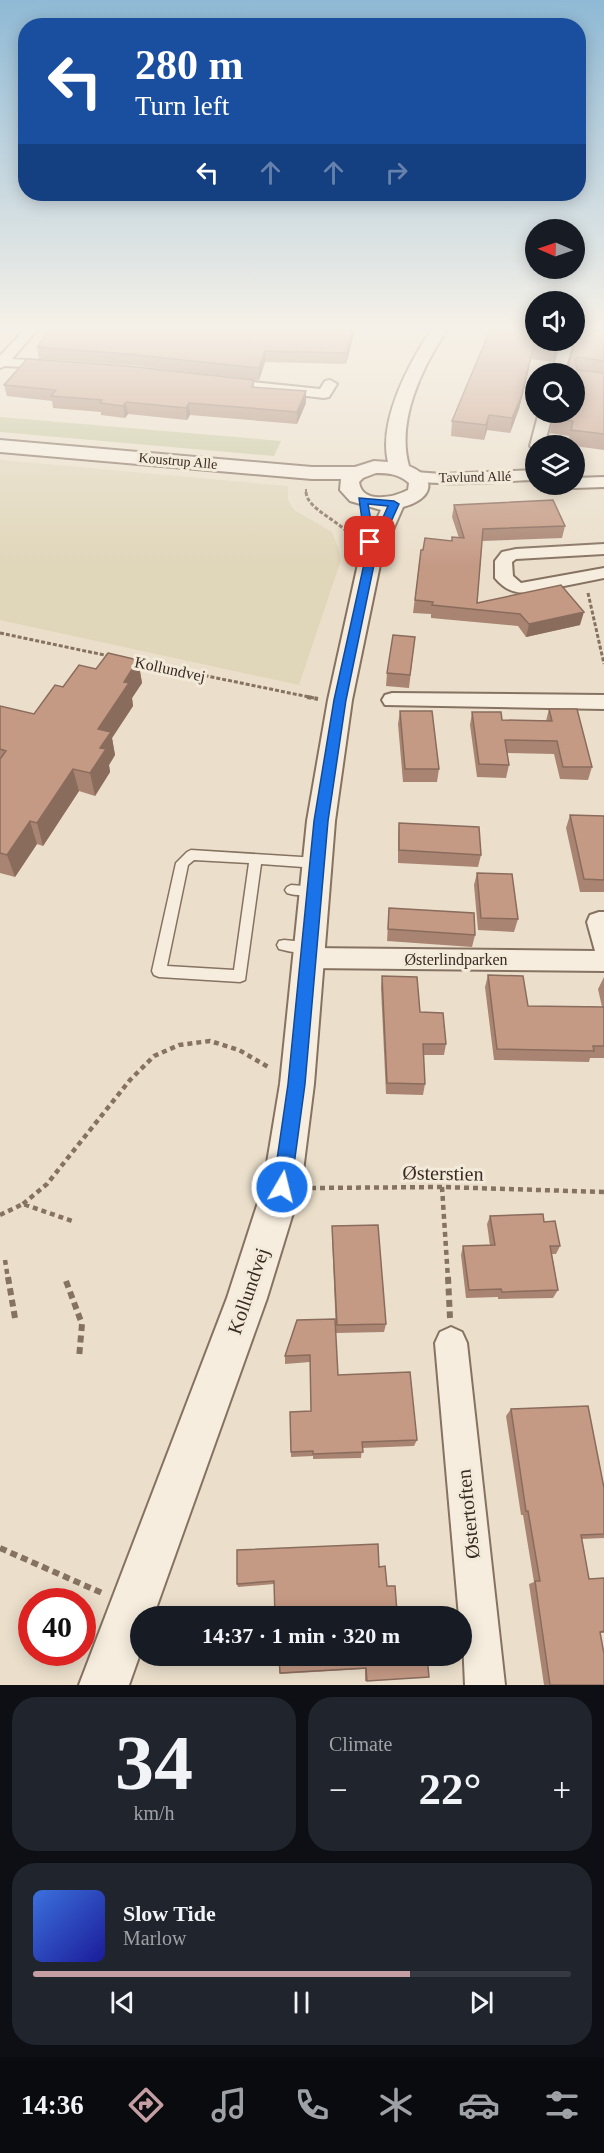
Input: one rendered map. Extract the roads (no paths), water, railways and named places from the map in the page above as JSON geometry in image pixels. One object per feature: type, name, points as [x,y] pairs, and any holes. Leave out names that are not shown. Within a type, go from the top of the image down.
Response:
[{"type":"street","points":[[395,444],[356,488],[394,504],[409,500],[411,480],[396,461],[395,444],[404,409]]},
{"type":"street","name":"Koustrup Alle","points":[[0,446],[312,473],[356,488]]},
{"type":"street","name":"Koustrup Alle","points":[[0,455],[356,488]]},
{"type":"street","points":[[374,468],[411,480]]},
{"type":"street","points":[[585,474],[604,474]]},
{"type":"street","name":"Tavlund Allé","points":[[411,480],[525,475]]},
{"type":"street","name":"Tavlund Allé","points":[[411,480],[445,489],[525,488]]},
{"type":"street","points":[[585,485],[604,482]]},
{"type":"street","name":"Kollundvej","points":[[356,488],[371,555]]},
{"type":"street","name":"Kollundvej","points":[[104,1685],[247,1298],[282,1187],[297,1084],[303,890],[317,862],[323,806],[340,700],[371,555],[394,504]]},
{"type":"street","points":[[604,549],[516,554],[508,556],[503,561],[504,578],[517,588],[529,588],[604,573]]},
{"type":"street","points":[[392,700],[604,702]]},
{"type":"street","points":[[604,922],[599,922],[604,945]]},
{"type":"street","name":"Østerlindparken","points":[[300,950],[604,961]]},
{"type":"street","name":"Østertoften","points":[[451,1344],[485,1685]]},
{"type":"lane","points":[[256,859],[240,976],[159,971],[182,863],[191,855],[317,862]]}]
